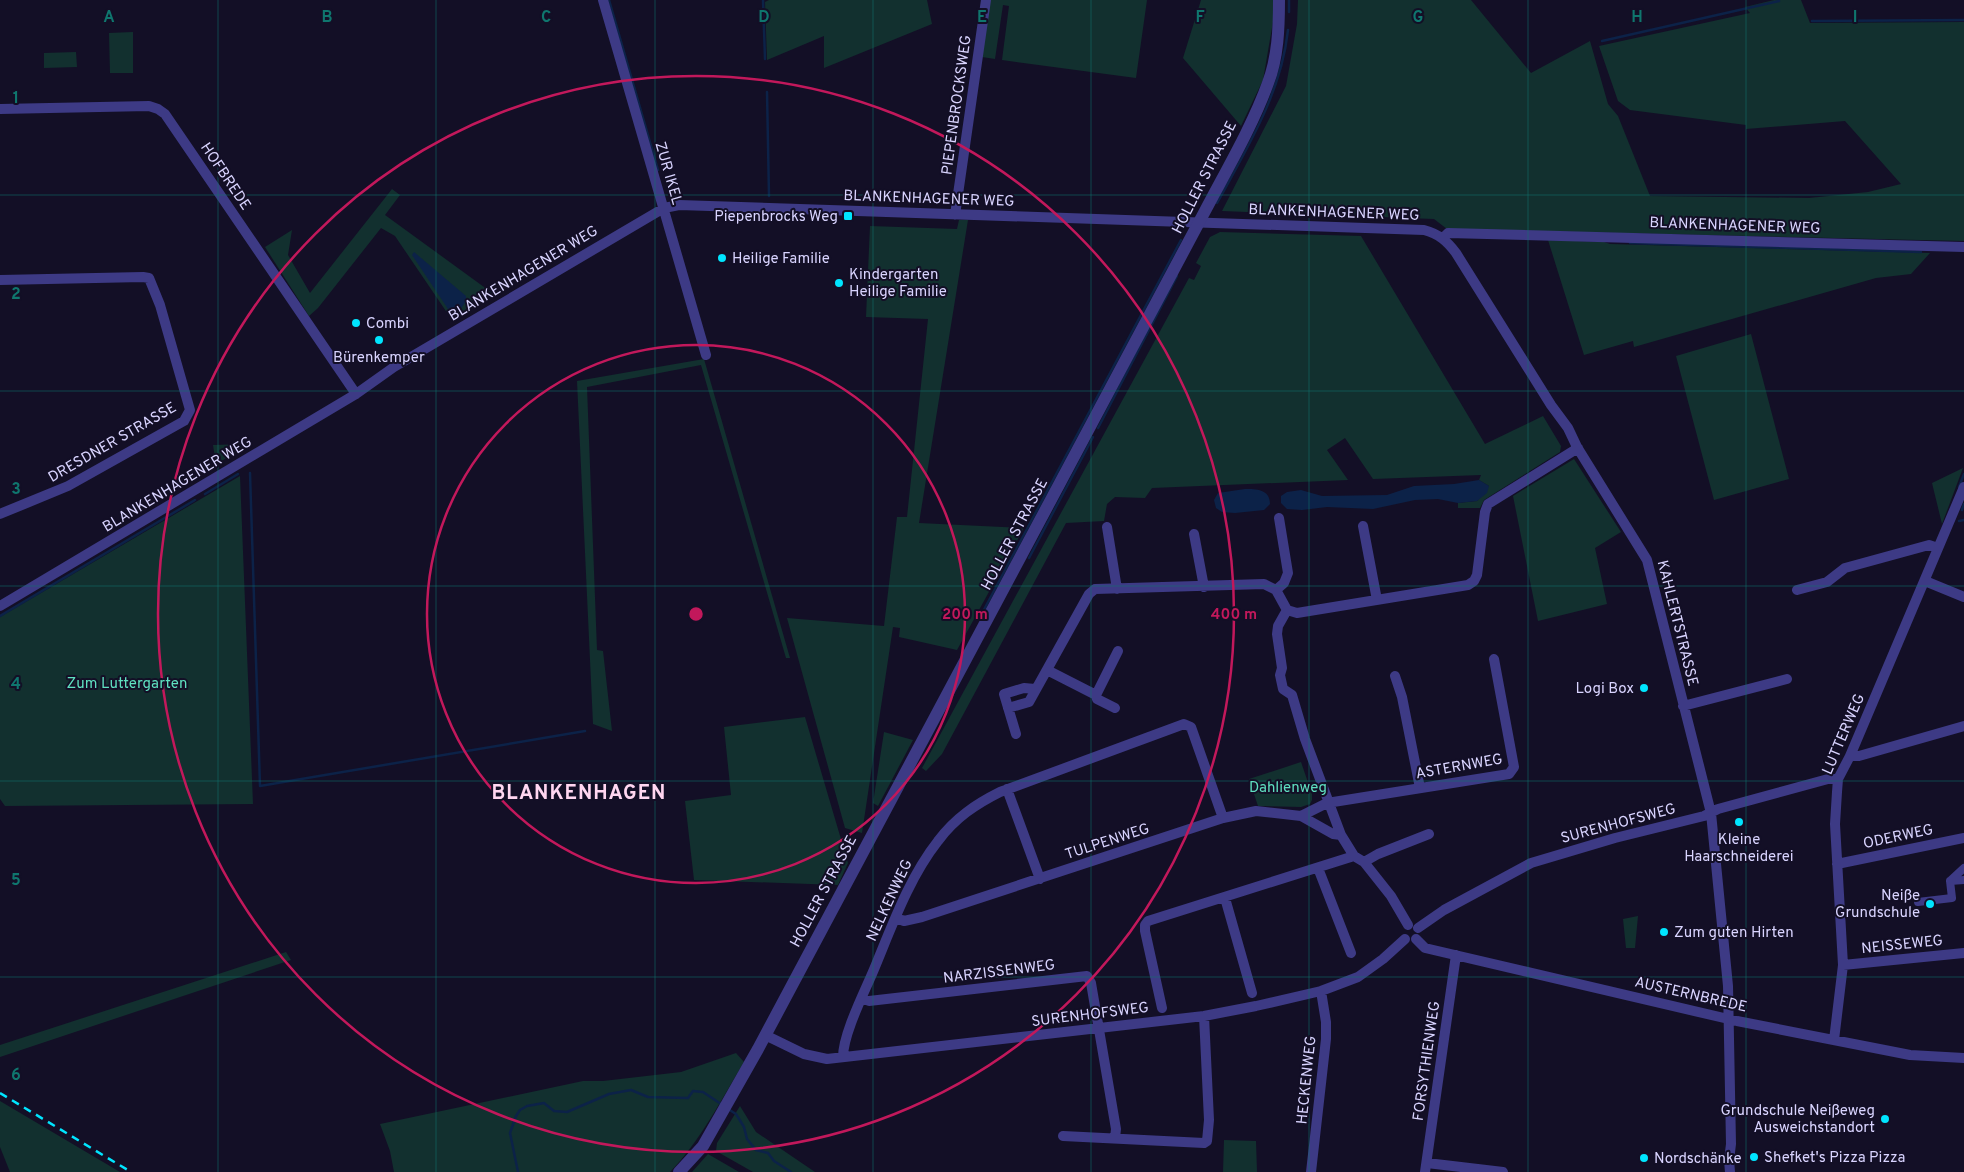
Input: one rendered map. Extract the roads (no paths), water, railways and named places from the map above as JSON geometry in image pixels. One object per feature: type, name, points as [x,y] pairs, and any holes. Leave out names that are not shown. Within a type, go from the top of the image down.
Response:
[{"type":"street","name":"ZUR IKEL","points":[[603,0],[706,355]]},
{"type":"street","name":"PIEPENBROCKSWEG","points":[[955,215],[986,0]]},
{"type":"street","name":"HOLLER STRASSE","points":[[679,1172],[703,1146],[729,1101],[1200,222],[1269,83],[1276,50],[1279,0]]},
{"type":"street","name":"HOFBREDE","points":[[0,109],[150,106],[165,114],[356,394]]},
{"type":"street","name":"BLANKENHAGENER WEG","points":[[0,606],[356,394],[394,367],[655,211],[679,205],[1424,230],[1443,238],[1448,233],[1463,233],[1964,247]]},
{"type":"street","name":"KAHLERTSTRASSE","points":[[1443,238],[1456,253],[1551,406],[1561,432],[1577,448],[1647,560],[1711,813],[1728,986],[1731,1144],[1728,1165],[1731,1172]]},
{"type":"street","name":"DRESDNER STRASSE","points":[[0,280],[150,278],[164,316],[190,410],[184,421],[111,463],[42,498],[0,514]]},
{"type":"street","points":[[1008,708],[1029,702],[1089,594],[1095,589],[1264,584],[1276,590],[1287,610],[1296,613],[1468,585],[1477,575],[1485,512],[1488,504],[1577,448]]},
{"type":"street","name":"LUTTERWEG","points":[[1834,1040],[1843,965],[1835,824],[1838,779],[1850,756],[1964,487]]},
{"type":"street","points":[[1276,590],[1284,583],[1288,573],[1279,518]]},
{"type":"street","points":[[1363,526],[1377,600]]},
{"type":"street","points":[[1107,527],[1117,589]]},
{"type":"street","points":[[1194,534],[1204,586]]},
{"type":"street","points":[[1797,590],[1827,582],[1845,568],[1929,545],[1938,548]]},
{"type":"street","points":[[1925,581],[1964,597]]},
{"type":"street","points":[[1287,610],[1278,626],[1276,634],[1282,668],[1280,676],[1283,689],[1292,695],[1327,802],[1340,835],[1354,856],[1364,862],[1391,896],[1419,934],[1416,939],[1411,941],[1405,938],[1403,931],[1413,926]]},
{"type":"street","points":[[1096,695],[1118,651]]},
{"type":"street","name":"ASTERNWEG","points":[[1327,802],[1509,774],[1514,767],[1494,659]]},
{"type":"street","points":[[1047,670],[1096,695],[1097,699],[1115,708]]},
{"type":"street","points":[[1394,676],[1402,697],[1420,788]]},
{"type":"street","name":"KAHLERTSTRASSE","points":[[1683,706],[1787,679]]},
{"type":"street","points":[[1016,734],[1004,694],[1024,688],[1035,689]]},
{"type":"street","name":"NELKENWEG","points":[[843,1057],[843,1048],[862,998],[906,895],[938,840],[959,817],[977,804],[1007,789],[1184,724],[1191,727],[1223,818]]},
{"type":"street","points":[[1850,756],[1860,756],[1964,726]]},
{"type":"street","name":"SURENHOFSWEG","points":[[1413,926],[1531,863],[1605,840],[1711,813],[1718,809],[1828,779],[1838,779]]},
{"type":"street","points":[[1007,789],[1040,879]]},
{"type":"street","points":[[1301,816],[1327,802]]},
{"type":"street","name":"TULPENWEG","points":[[896,918],[904,921],[922,917],[1223,818],[1256,811],[1301,816]]},
{"type":"street","points":[[1301,816],[1333,834],[1340,835]]},
{"type":"street","points":[[1364,862],[1378,854],[1429,834]]},
{"type":"street","name":"ODERWEG","points":[[1837,864],[1964,838]]},
{"type":"street","points":[[1162,1008],[1145,925],[1148,921],[1354,856]]},
{"type":"street","points":[[1318,868],[1351,953]]},
{"type":"street","points":[[1950,881],[1964,868]]},
{"type":"street","points":[[1950,881],[1964,880]]},
{"type":"street","points":[[1918,902],[1952,898],[1950,881]]},
{"type":"street","points":[[1225,898],[1252,993]]},
{"type":"street","name":"SURENHOFSWEG","points":[[765,1035],[813,1057],[827,1059],[1204,1016],[1321,991],[1358,977],[1383,959],[1405,938]]},
{"type":"street","name":"AUSTERNBREDE","points":[[1416,939],[1425,948],[1729,1019],[1910,1055],[1964,1058]]},
{"type":"street","name":"NEISSEWEG","points":[[1843,965],[1964,953]]},
{"type":"street","name":"FORSYTHIENWEG","points":[[1426,1168],[1456,955]]},
{"type":"street","name":"NARZISSENWEG","points":[[862,998],[869,1001],[1087,976],[1091,983],[1098,1028]]},
{"type":"street","name":"HECKENWEG","points":[[1311,1172],[1326,1039],[1326,1022],[1321,991]]},
{"type":"street","points":[[1063,1136],[1204,1143],[1207,1141],[1209,1120],[1204,1016]]},
{"type":"street","points":[[1098,1028],[1116,1129],[1115,1138]]},
{"type":"street","points":[[1426,1168],[1503,1172]]},
{"type":"water","points":[[414,252],[466,296],[466,301],[460,310],[453,313],[450,312],[412,255]]},
{"type":"water","points":[[1479,480],[1489,486],[1487,493],[1477,501],[1458,503],[1438,499],[1415,500],[1373,509],[1327,507],[1302,510],[1287,509],[1281,503],[1281,496],[1287,492],[1301,490],[1322,496],[1387,495],[1414,486],[1454,484]]},
{"type":"water","points":[[1245,489],[1262,491],[1268,495],[1270,504],[1264,510],[1235,513],[1222,512],[1216,508],[1214,500],[1218,493]]},
{"type":"waterway","points":[[609,0],[658,170]]},
{"type":"waterway","points":[[763,0],[765,59]]},
{"type":"waterway","points":[[1289,0],[1289,12]]},
{"type":"waterway","points":[[1602,41],[1779,1]]},
{"type":"waterway","points":[[1812,21],[1964,20]]},
{"type":"waterway","points":[[1217,203],[1261,120],[1278,76],[1288,30]]},
{"type":"waterway","points":[[767,92],[769,196]]},
{"type":"waterway","points":[[979,619],[1181,240]]},
{"type":"waterway","points":[[1630,243],[1921,252]]},
{"type":"waterway","points":[[1098,428],[1177,276]]},
{"type":"waterway","points":[[1029,558],[1093,437]]},
{"type":"waterway","points":[[250,473],[260,786],[585,731]]},
{"type":"waterway","points":[[205,494],[238,474]]},
{"type":"waterway","points":[[1959,487],[1964,474]]},
{"type":"waterway","points":[[0,616],[195,500]]},
{"type":"waterway","points":[[1962,510],[1964,504]]},
{"type":"waterway","points":[[1959,521],[1964,520]]},
{"type":"waterway","points":[[518,1172],[510,1133],[516,1116],[520,1110],[527,1106],[544,1103],[554,1111],[567,1112],[609,1094],[631,1090],[648,1097],[688,1098],[693,1091],[703,1092],[721,1104]]},
{"type":"waterway","points":[[728,1109],[736,1114],[744,1127],[747,1139],[756,1150],[768,1153],[774,1161],[791,1172]]},
{"type":"railway","points":[[0,1093],[131,1172]]},
{"type":"place","name":"Piepenbrocks Weg","points":[[848,216]]},
{"type":"place","name":"Heilige Familie","points":[[722,258]]},
{"type":"place","name":"Kindergarten Heilige Familie","points":[[839,283]]},
{"type":"place","name":"Combi","points":[[356,323]]},
{"type":"place","name":"Bürenkemper","points":[[379,340]]},
{"type":"place","name":"Logi Box","points":[[1644,688]]},
{"type":"place","name":"Kleine Haarschneiderei","points":[[1739,822]]},
{"type":"place","name":"Neiße Grundschule","points":[[1930,904]]},
{"type":"place","name":"Zum guten Hirten","points":[[1664,932]]},
{"type":"place","name":"Grundschule Neißeweg Ausweichstandort","points":[[1885,1119]]},
{"type":"place","name":"Shefket's Pizza Pizza","points":[[1754,1157]]},
{"type":"place","name":"Nordschänke","points":[[1644,1158]]},
{"type":"district","name":"BLANKENHAGEN","points":[[579,792]]},
{"type":"park label","name":"Zum Luttergarten","points":[[127,683]]},
{"type":"park label","name":"Dahlienweg","points":[[1288,787]]}]
